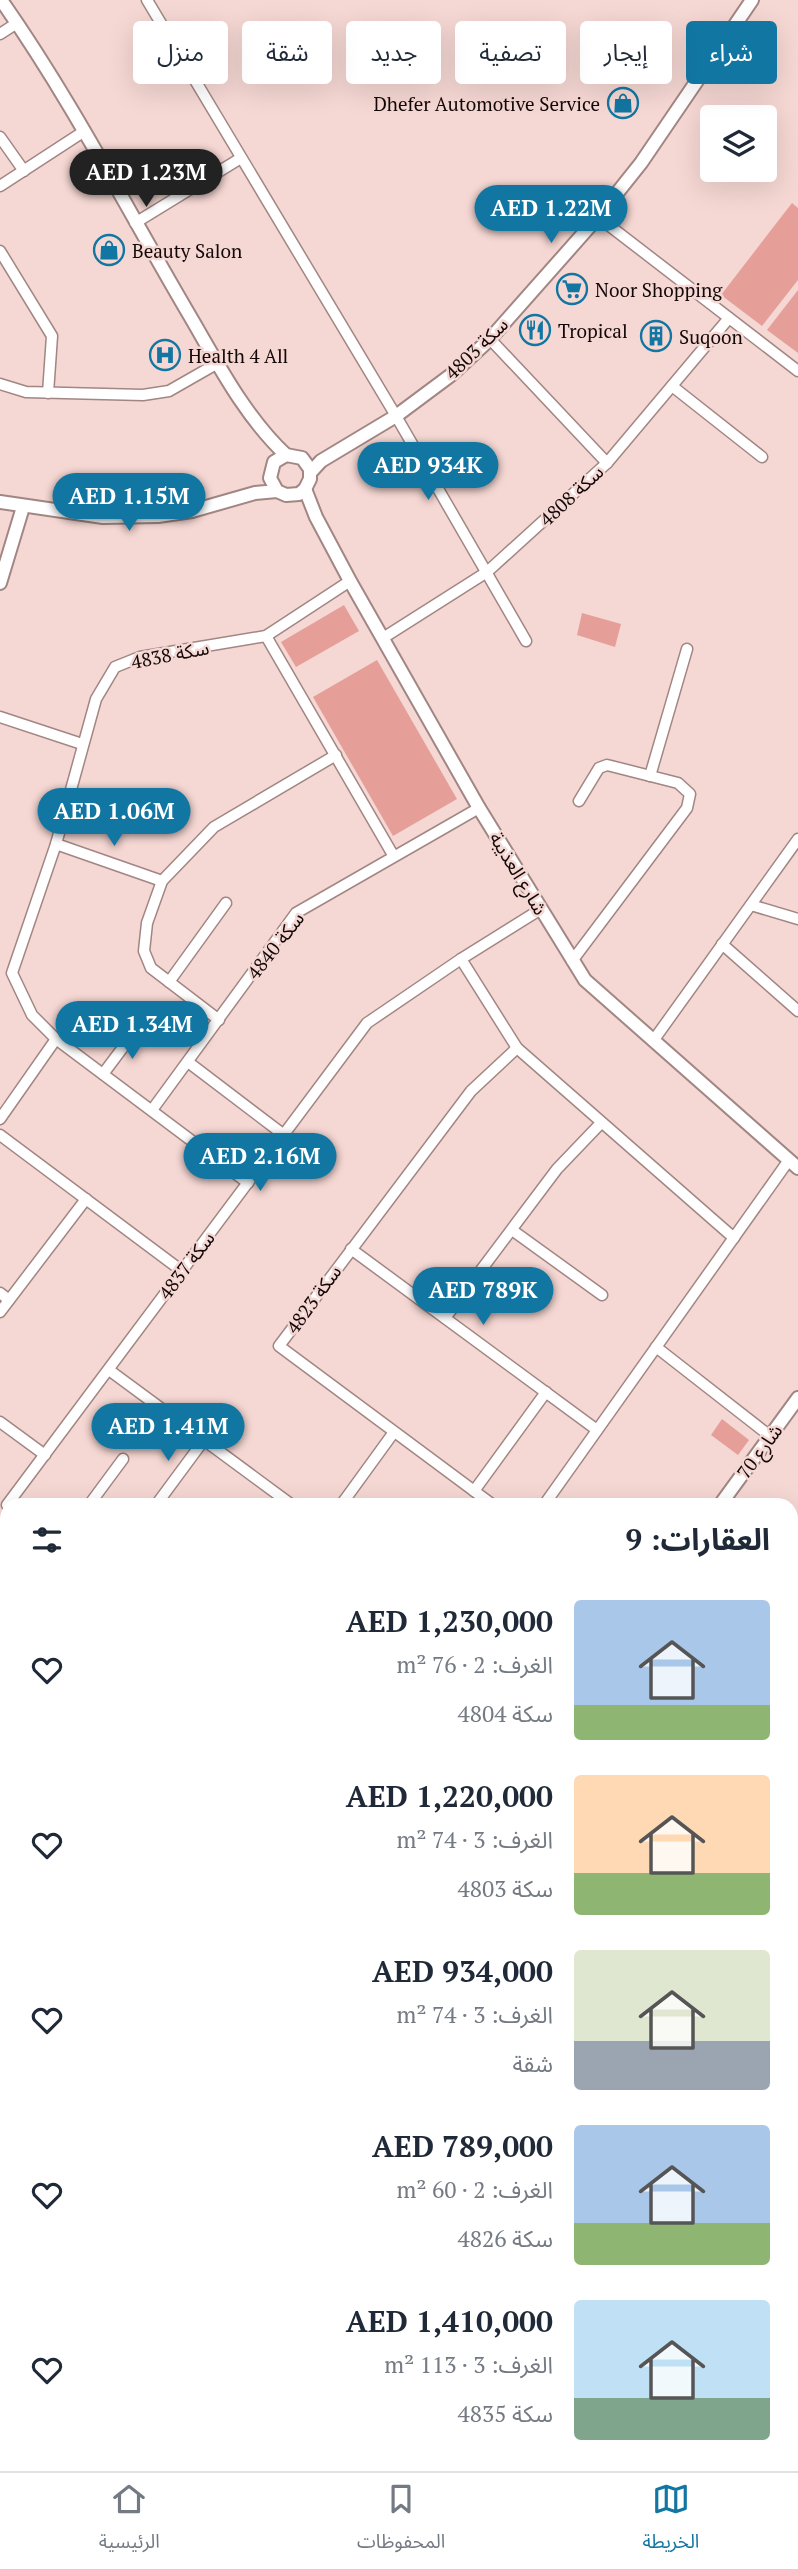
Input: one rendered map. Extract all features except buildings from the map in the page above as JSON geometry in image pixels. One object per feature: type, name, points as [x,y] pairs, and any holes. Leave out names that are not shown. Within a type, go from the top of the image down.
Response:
[{"type":"street","points":[[1,0],[83,132],[218,363],[265,436],[286,455]]},
{"type":"street","points":[[148,0],[396,416],[526,641]]},
{"type":"street","name":"سكة 4803","points":[[308,468],[396,416],[451,375],[491,339],[598,217],[641,163],[752,0]]},
{"type":"street","points":[[0,34],[17,23]]},
{"type":"street","points":[[0,186],[83,132]]},
{"type":"street","points":[[0,137],[24,171]]},
{"type":"street","points":[[135,223],[241,158]]},
{"type":"street","points":[[598,217],[798,371]]},
{"type":"street","points":[[0,251],[52,336],[48,393]]},
{"type":"street","name":"سكة 4808","points":[[383,638],[487,572],[607,463],[729,318]]},
{"type":"street","points":[[491,339],[607,463]]},
{"type":"street","points":[[0,384],[26,392],[143,396],[169,391],[218,363]]},
{"type":"street","points":[[672,386],[762,457]]},
{"type":"street","points":[[265,436],[277,491]]},
{"type":"street","points":[[0,502],[103,517],[158,516],[255,494],[277,491],[291,495],[305,489],[308,468],[297,456],[286,455],[277,459],[255,494]]},
{"type":"street","name":"شارع العذيبة","points":[[305,489],[316,517],[350,582],[479,808],[584,980],[793,1164]]},
{"type":"street","name":"شارع العذيبة","points":[[291,495],[316,517]]},
{"type":"street","points":[[0,583],[23,507]]},
{"type":"street","name":"سكة 4838","points":[[248,1183],[56,1039],[32,1014],[12,973],[56,844],[96,699],[115,667],[140,657],[266,636],[350,582]]},
{"type":"street","points":[[266,636],[393,855]]},
{"type":"street","points":[[650,776],[688,649]]},
{"type":"street","points":[[0,717],[82,744]]},
{"type":"street","points":[[219,1020],[151,968],[144,951],[147,923],[162,881],[214,827],[335,755]]},
{"type":"street","points":[[572,961],[687,808],[690,794],[685,788],[607,765],[599,768],[579,801]]},
{"type":"street","name":"سكة 4840","points":[[152,1110],[296,913],[479,808]]},
{"type":"street","points":[[653,1041],[798,839]]},
{"type":"street","points":[[56,844],[162,881]]},
{"type":"street","points":[[169,982],[226,903]]},
{"type":"street","points":[[751,905],[798,919]]},
{"type":"street","name":"سكة 4837","points":[[12,1498],[368,1023],[461,959],[541,909]]},
{"type":"street","points":[[722,944],[798,1012]]},
{"type":"street","points":[[461,959],[517,1048],[734,1237]]},
{"type":"street","points":[[103,1074],[136,1030]]},
{"type":"street","points":[[0,1119],[56,1039]]},
{"type":"street","name":"سكة 4823","points":[[484,1498],[279,1346],[471,1091],[517,1048]]},
{"type":"street","points":[[188,1062],[284,1135]]},
{"type":"street","points":[[445,1318],[557,1169],[601,1123]]},
{"type":"street","points":[[0,1135],[182,1270]]},
{"type":"street","points":[[549,1498],[734,1237],[793,1164]]},
{"type":"street","points":[[0,1311],[4,1296],[86,1199]]},
{"type":"street","points":[[512,1230],[602,1295]]},
{"type":"street","points":[[351,1249],[597,1430]]},
{"type":"street","points":[[656,1347],[770,1436]]},
{"type":"street","points":[[109,1370],[283,1498]]},
{"type":"street","points":[[474,1491],[546,1392]]},
{"type":"street","name":"شارع 70","points":[[728,1498],[798,1398]]},
{"type":"street","points":[[0,1422],[45,1455]]},
{"type":"street","points":[[346,1498],[394,1432]]},
{"type":"street","points":[[161,1498],[204,1440]]},
{"type":"street","points":[[94,1498],[123,1459]]},
{"type":"shaded area","points":[[792,203],[798,208],[798,280],[762,326],[721,295]]},
{"type":"shaded area","points":[[798,290],[798,353],[767,330]]},
{"type":"shaded area","points":[[344,605],[359,631],[296,667],[281,642]]},
{"type":"shaded area","points":[[582,613],[621,624],[615,647],[577,635]]},
{"type":"shaded area","points":[[377,660],[457,799],[393,836],[313,697]]},
{"type":"shaded area","points":[[722,1419],[749,1440],[738,1455],[711,1435]]},
{"type":"place","name":"Dhefer Automotive Service","points":[[623,103]]},
{"type":"place","name":"Beauty Salon","points":[[109,250]]},
{"type":"place","name":"Noor Shopping","points":[[572,289]]},
{"type":"place","name":"Tropical","points":[[535,330]]},
{"type":"place","name":"Suqoon","points":[[656,336]]},
{"type":"place","name":"Health 4 All","points":[[165,355]]}]
